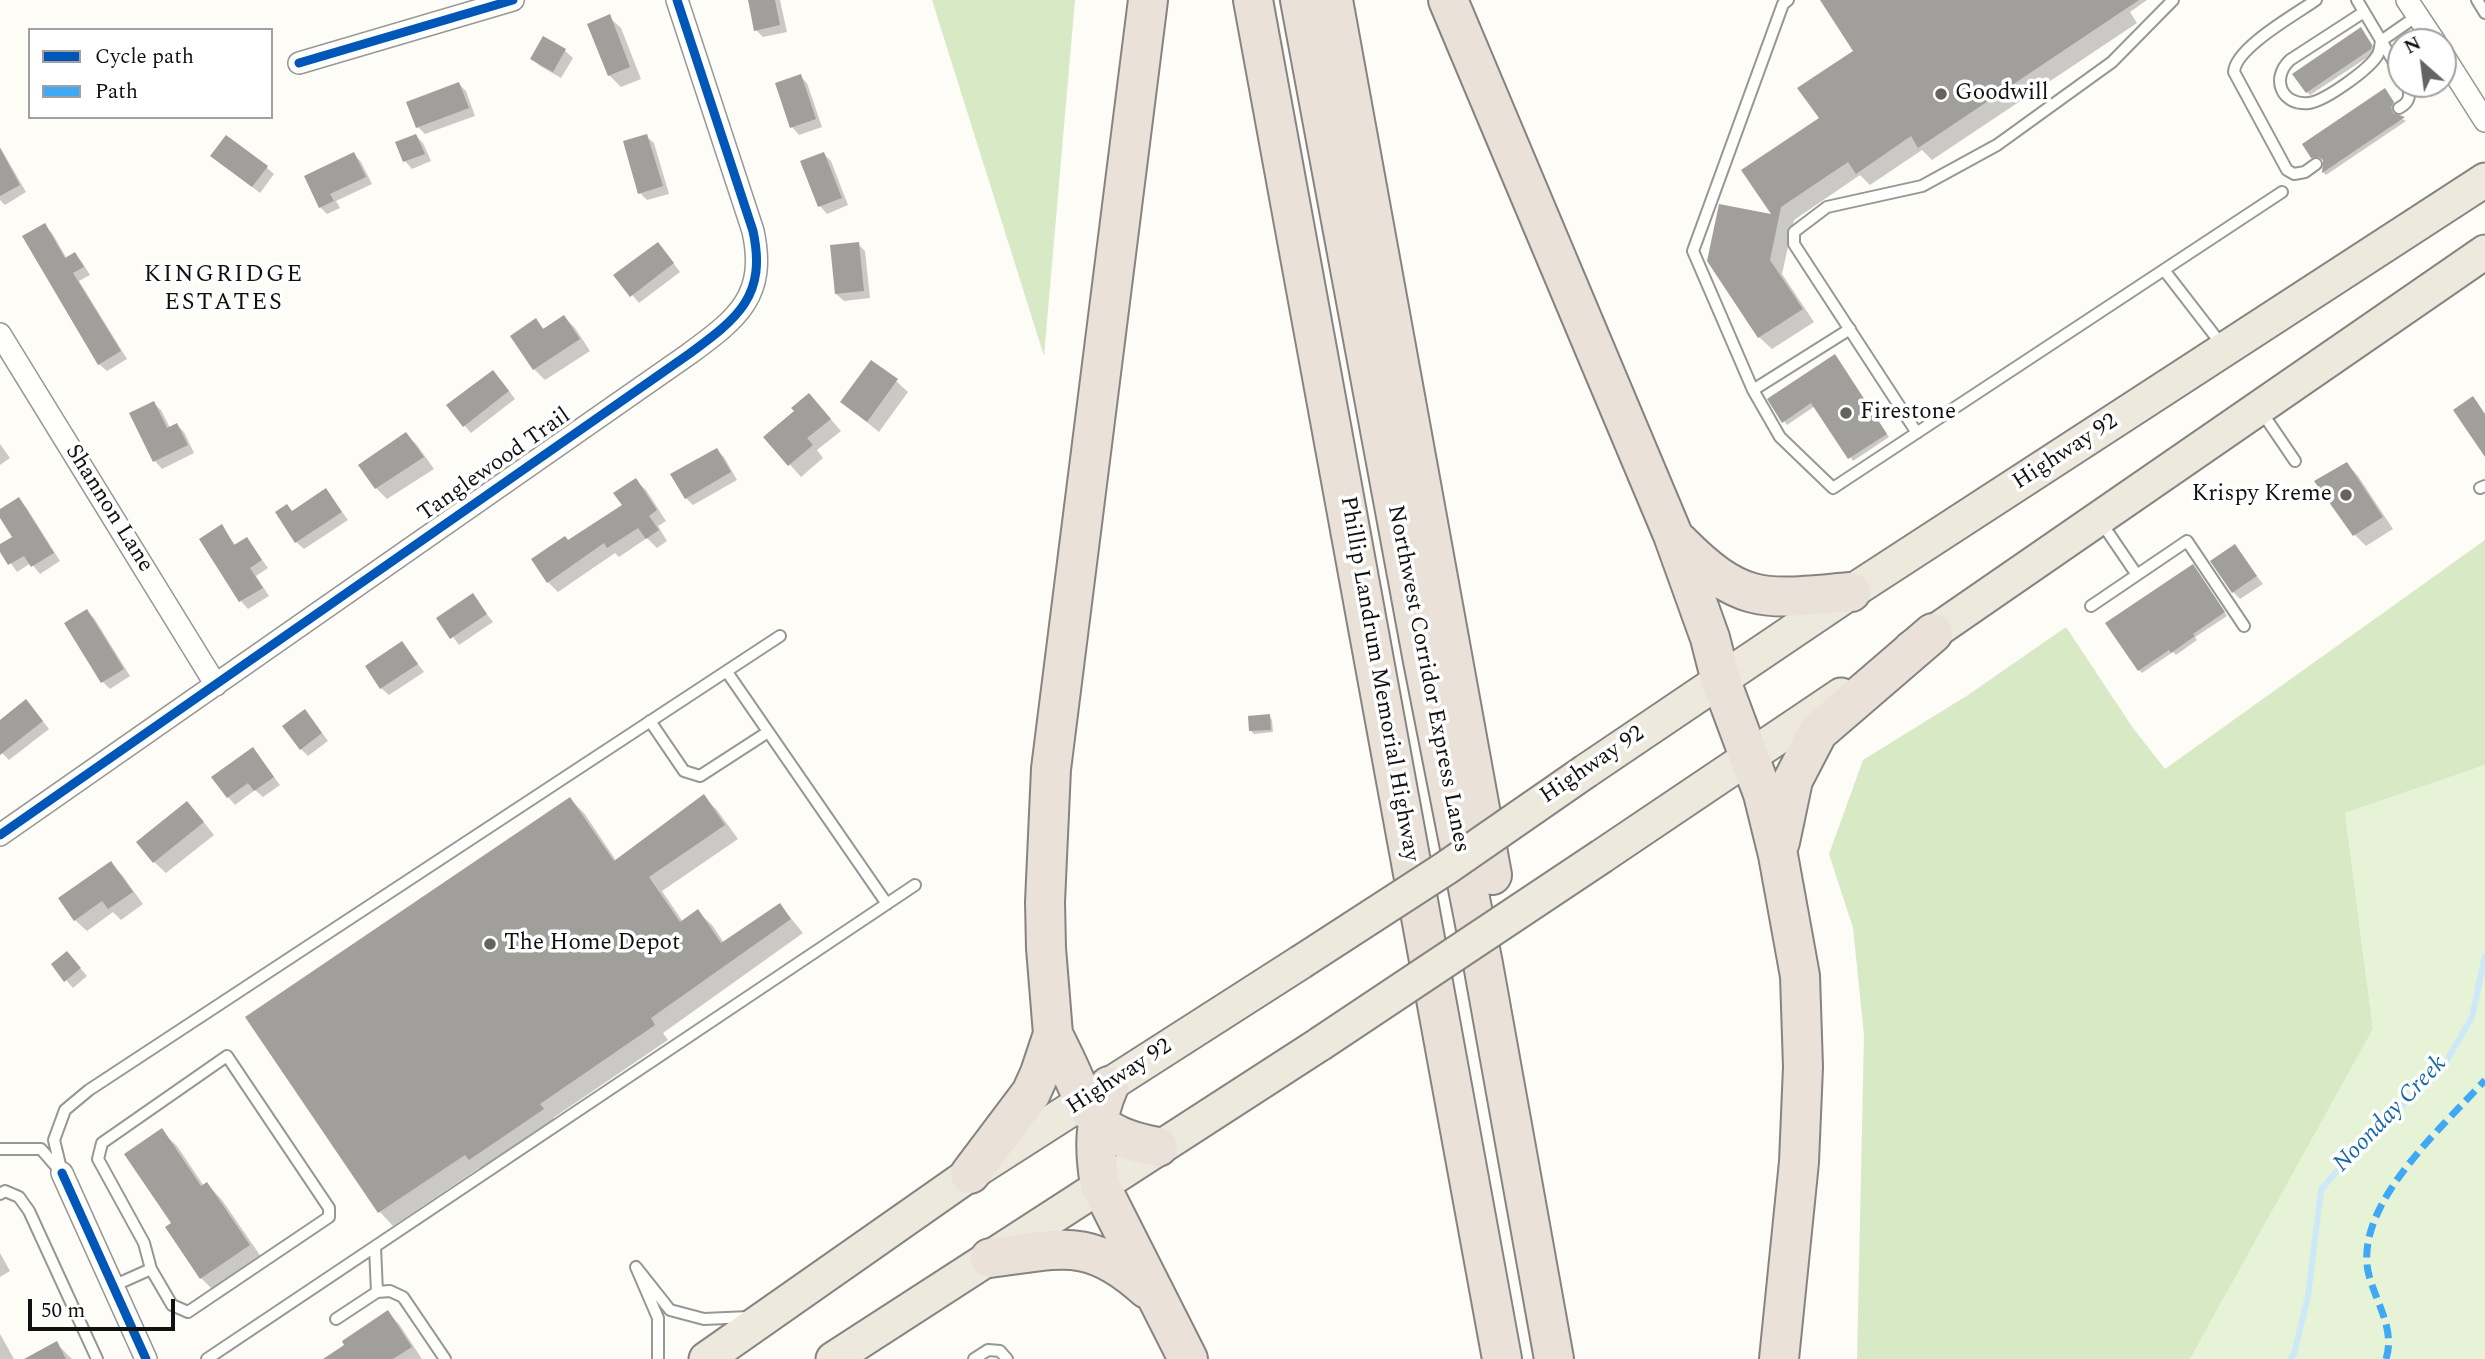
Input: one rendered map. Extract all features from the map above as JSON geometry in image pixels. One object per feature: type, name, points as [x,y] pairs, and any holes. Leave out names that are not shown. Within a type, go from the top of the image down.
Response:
[{"type":"highway","points":[[970,1174],[1031,1093],[1052,1034],[1045,948],[1045,902],[1052,757],[1148,0]]},
{"type":"highway","name":"Phillip Landrum Memorial Highway","points":[[1253,0],[1502,1359]]},
{"type":"highway","name":"Northwest Corridor Express Lanes","points":[[1300,0],[1420,647],[1483,964],[1554,1359]]},
{"type":"highway","points":[[1333,0],[1580,1359]]},
{"type":"highway","points":[[1447,0],[1673,535],[1710,638],[1721,681],[1763,794],[1778,855],[1800,976],[1803,1067],[1799,1162],[1779,1359]]},
{"type":"highway","points":[[1673,535],[1708,571],[1742,591],[1777,598],[1851,592]]},
{"type":"highway","points":[[1778,855],[1793,780],[1818,732],[1933,633]]},
{"type":"highway","points":[[1052,1034],[1113,1133],[1133,1142],[1158,1147]]},
{"type":"highway","points":[[1096,1103],[1096,1157],[1100,1185],[1188,1359]]},
{"type":"highway","points":[[990,1258],[1049,1250],[1091,1252],[1126,1270],[1154,1295]]},
{"type":"main road","points":[[2477,185],[2485,160]]},
{"type":"main road","name":"Highway 92","points":[[706,1359],[970,1174],[1096,1103],[1851,592],[2477,185]]},
{"type":"main road","points":[[849,1355],[990,1258],[1320,1044],[1748,758],[2485,252]]},
{"type":"street","points":[[299,63],[513,0]]},
{"type":"street","name":"Tanglewood Trail","points":[[0,835],[697,348],[732,319],[747,300],[756,279],[759,256],[677,0]]},
{"type":"street","points":[[2412,8],[2426,28]]},
{"type":"street","points":[[2457,77],[2485,121]]},
{"type":"street","name":"Shannon Lane","points":[[0,334],[216,685]]},
{"type":"street","points":[[62,1173],[146,1359]]},
{"type":"lane","points":[[1788,0],[1783,4],[1693,251],[1753,390],[1780,437],[1833,488],[2282,192]]},
{"type":"lane","points":[[1917,433],[1794,244],[1794,232],[1827,207],[1922,186],[1997,145],[2112,62],[2173,0]]},
{"type":"lane","points":[[2316,0],[2248,47],[2235,63],[2234,72],[2287,170],[2294,174],[2305,172],[2316,164]]},
{"type":"lane","points":[[2357,0],[2387,51]]},
{"type":"lane","points":[[2477,0],[2485,13]]},
{"type":"lane","points":[[2364,12],[2280,69],[2278,79],[2281,90],[2288,97],[2299,103],[2310,103],[2322,98],[2372,63],[2379,53],[2381,41],[2412,8]]},
{"type":"lane","points":[[2399,108],[2406,104],[2409,98]]},
{"type":"lane","points":[[2164,270],[2225,350]]},
{"type":"lane","points":[[1753,390],[1850,329]]},
{"type":"lane","points":[[2259,408],[2295,461]]},
{"type":"lane","points":[[2099,519],[2137,575]]},
{"type":"lane","points":[[2091,606],[2187,541],[2244,626]]},
{"type":"lane","points":[[62,1173],[54,1140],[65,1110],[89,1090],[780,636]]},
{"type":"lane","points":[[727,672],[887,904]]},
{"type":"lane","points":[[650,721],[684,771],[700,776],[768,732]]},
{"type":"lane","points":[[207,1359],[915,885]]},
{"type":"lane","points":[[227,1056],[328,1208],[329,1217],[188,1312],[172,1305],[151,1269],[144,1243],[98,1159],[102,1143],[227,1056]]},
{"type":"lane","points":[[0,1149],[41,1149],[62,1173]]},
{"type":"lane","points":[[0,1194],[5,1191],[19,1197],[29,1211],[97,1359]]},
{"type":"lane","points":[[375,1247],[377,1292]]},
{"type":"lane","points":[[658,1359],[658,1318],[636,1268],[670,1310],[704,1319],[766,1316]]},
{"type":"lane","points":[[113,1286],[151,1269]]},
{"type":"lane","points":[[336,1319],[377,1292],[390,1291],[403,1297],[445,1359]]},
{"type":"lane","points":[[974,1359],[988,1350],[1000,1351],[1007,1359]]},
{"type":"green space","points":[[932,0],[1075,0],[1044,356]]},
{"type":"green space","points":[[2485,540],[2485,765],[2345,813],[2373,1029],[2190,1359],[1857,1359],[1864,1035],[1853,928],[1829,854],[1863,760],[1968,695],[2066,627],[2133,728],[2165,769]]},
{"type":"green space","points":[[2485,765],[2485,1359],[2190,1359],[2373,1029],[2345,813]]},
{"type":"building","points":[[748,0],[775,0],[780,25],[754,31]]},
{"type":"building","points":[[1820,0],[2139,0],[1918,148],[1911,136],[1856,174],[1848,162],[1781,207],[1770,260],[1803,309],[1758,338],[1707,261],[1719,204],[1771,214],[1741,170],[1819,118],[1797,88],[1853,51]]},
{"type":"building","points":[[610,14],[630,67],[608,76],[587,24]]},
{"type":"building","points":[[2361,27],[2372,45],[2371,49],[2306,93],[2292,74]]},
{"type":"building","points":[[543,36],[566,49],[553,72],[530,59]]},
{"type":"building","points":[[801,74],[816,119],[790,128],[775,83]]},
{"type":"building","points":[[459,82],[469,108],[416,128],[406,102]]},
{"type":"building","points":[[2385,88],[2387,98],[2391,98],[2394,102],[2391,107],[2393,113],[2405,117],[2322,173],[2323,160],[2319,157],[2311,158],[2302,144]]},
{"type":"building","points":[[416,134],[425,154],[403,162],[395,142]]},
{"type":"building","points":[[647,134],[663,186],[638,194],[623,141]]},
{"type":"building","points":[[226,135],[268,166],[252,187],[210,156]]},
{"type":"building","points":[[0,148],[20,185],[0,196]]},
{"type":"building","points":[[354,152],[366,177],[330,194],[334,201],[319,208],[304,176]]},
{"type":"building","points":[[824,152],[842,198],[818,207],[800,161]]},
{"type":"building","points":[[45,223],[65,258],[75,252],[84,267],[73,273],[121,351],[98,365],[22,236]]},
{"type":"building","points":[[658,242],[674,263],[630,297],[613,275]]},
{"type":"building","points":[[859,242],[864,291],[835,294],[830,245]]},
{"type":"building","points":[[564,315],[580,339],[533,370],[510,336],[536,318],[543,329]]},
{"type":"building","name":"Firestone","points":[[1835,354],[1887,434],[1848,459],[1811,403],[1782,423],[1767,399]]},
{"type":"building","points":[[871,360],[898,379],[867,422],[840,402]]},
{"type":"building","points":[[493,370],[509,391],[463,427],[446,405]]},
{"type":"building","points":[[809,393],[831,419],[807,438],[813,445],[788,466],[763,437],[794,411],[791,408]]},
{"type":"building","points":[[2473,396],[2485,414],[2485,457],[2453,410]]},
{"type":"building","points":[[154,401],[167,428],[177,423],[188,445],[153,462],[129,413]]},
{"type":"building","points":[[406,432],[424,457],[375,489],[358,465]]},
{"type":"building","points":[[717,448],[731,472],[685,499],[670,474]]},
{"type":"building","name":"Krispy Kreme","points":[[2347,462],[2383,517],[2353,536],[2314,481]]},
{"type":"building","points":[[636,478],[657,510],[649,516],[659,530],[646,539],[638,528],[607,548],[604,543],[547,583],[531,559],[565,536],[568,540],[622,505],[613,493]]},
{"type":"building","points":[[326,488],[342,512],[295,543],[275,512],[287,504],[292,511]]},
{"type":"building","points":[[19,497],[54,553],[31,567],[24,556],[8,565],[0,552],[0,544],[12,537],[0,518],[0,509]]},
{"type":"building","points":[[222,524],[234,545],[247,537],[262,560],[250,568],[263,588],[239,602],[199,539]]},
{"type":"building","points":[[2235,544],[2257,576],[2232,593],[2210,561]]},
{"type":"building","points":[[2193,564],[2225,612],[2171,653],[2169,650],[2138,671],[2105,623]]},
{"type":"building","points":[[473,593],[487,614],[450,639],[436,618]]},
{"type":"building","points":[[87,609],[124,669],[101,683],[64,623]]},
{"type":"building","points":[[402,641],[418,664],[380,689],[365,666]]},
{"type":"building","points":[[26,699],[43,721],[0,755],[0,720]]},
{"type":"building","points":[[305,709],[322,733],[300,750],[282,726]]},
{"type":"building","points":[[1270,714],[1271,730],[1249,731],[1248,716]]},
{"type":"building","points":[[253,747],[274,777],[254,791],[248,783],[227,798],[211,777]]},
{"type":"building","name":"The Home Depot","points":[[704,794],[725,825],[649,877],[680,922],[698,909],[721,943],[780,903],[791,919],[651,1018],[655,1025],[540,1104],[544,1109],[469,1160],[465,1155],[378,1213],[245,1017],[570,797],[614,861]]},
{"type":"building","points":[[187,801],[204,822],[153,863],[136,842]]},
{"type":"building","points":[[111,861],[133,892],[108,909],[102,901],[74,921],[58,898]]},
{"type":"building","points":[[67,951],[81,968],[64,982],[51,964]]},
{"type":"building","points":[[162,1128],[201,1186],[207,1182],[250,1245],[200,1279],[165,1227],[171,1223],[124,1154]]},
{"type":"building","points":[[388,1310],[412,1347],[393,1359],[323,1359],[344,1345],[342,1341]]},
{"type":"building","points":[[57,1341],[66,1359],[24,1359]]},
{"type":"waterway","name":"Noonday Creek","points":[[2290,1359],[2294,1354],[2308,1296],[2321,1190],[2352,1153],[2443,1067],[2472,1017],[2485,956]]},
{"type":"marked path","points":[[2386,1359],[2386,1325],[2368,1271],[2368,1245],[2375,1219],[2388,1193],[2406,1167],[2485,1080]]},
{"type":"cycle path","points":[[299,63],[513,0]]},
{"type":"cycle path","points":[[0,835],[689,354],[722,329],[745,303],[756,273],[753,231],[677,0]]},
{"type":"cycle path","points":[[62,1173],[146,1359]]},
{"type":"place","name":"Goodwill","points":[[1941,94]]},
{"type":"place","name":"Firestone","points":[[1846,413]]},
{"type":"place","name":"Krispy Kreme","points":[[2346,495]]},
{"type":"place","name":"The Home Depot","points":[[490,944]]},
{"type":"district","name":"KINGRIDGE ESTATES","points":[[224,290]]}]
